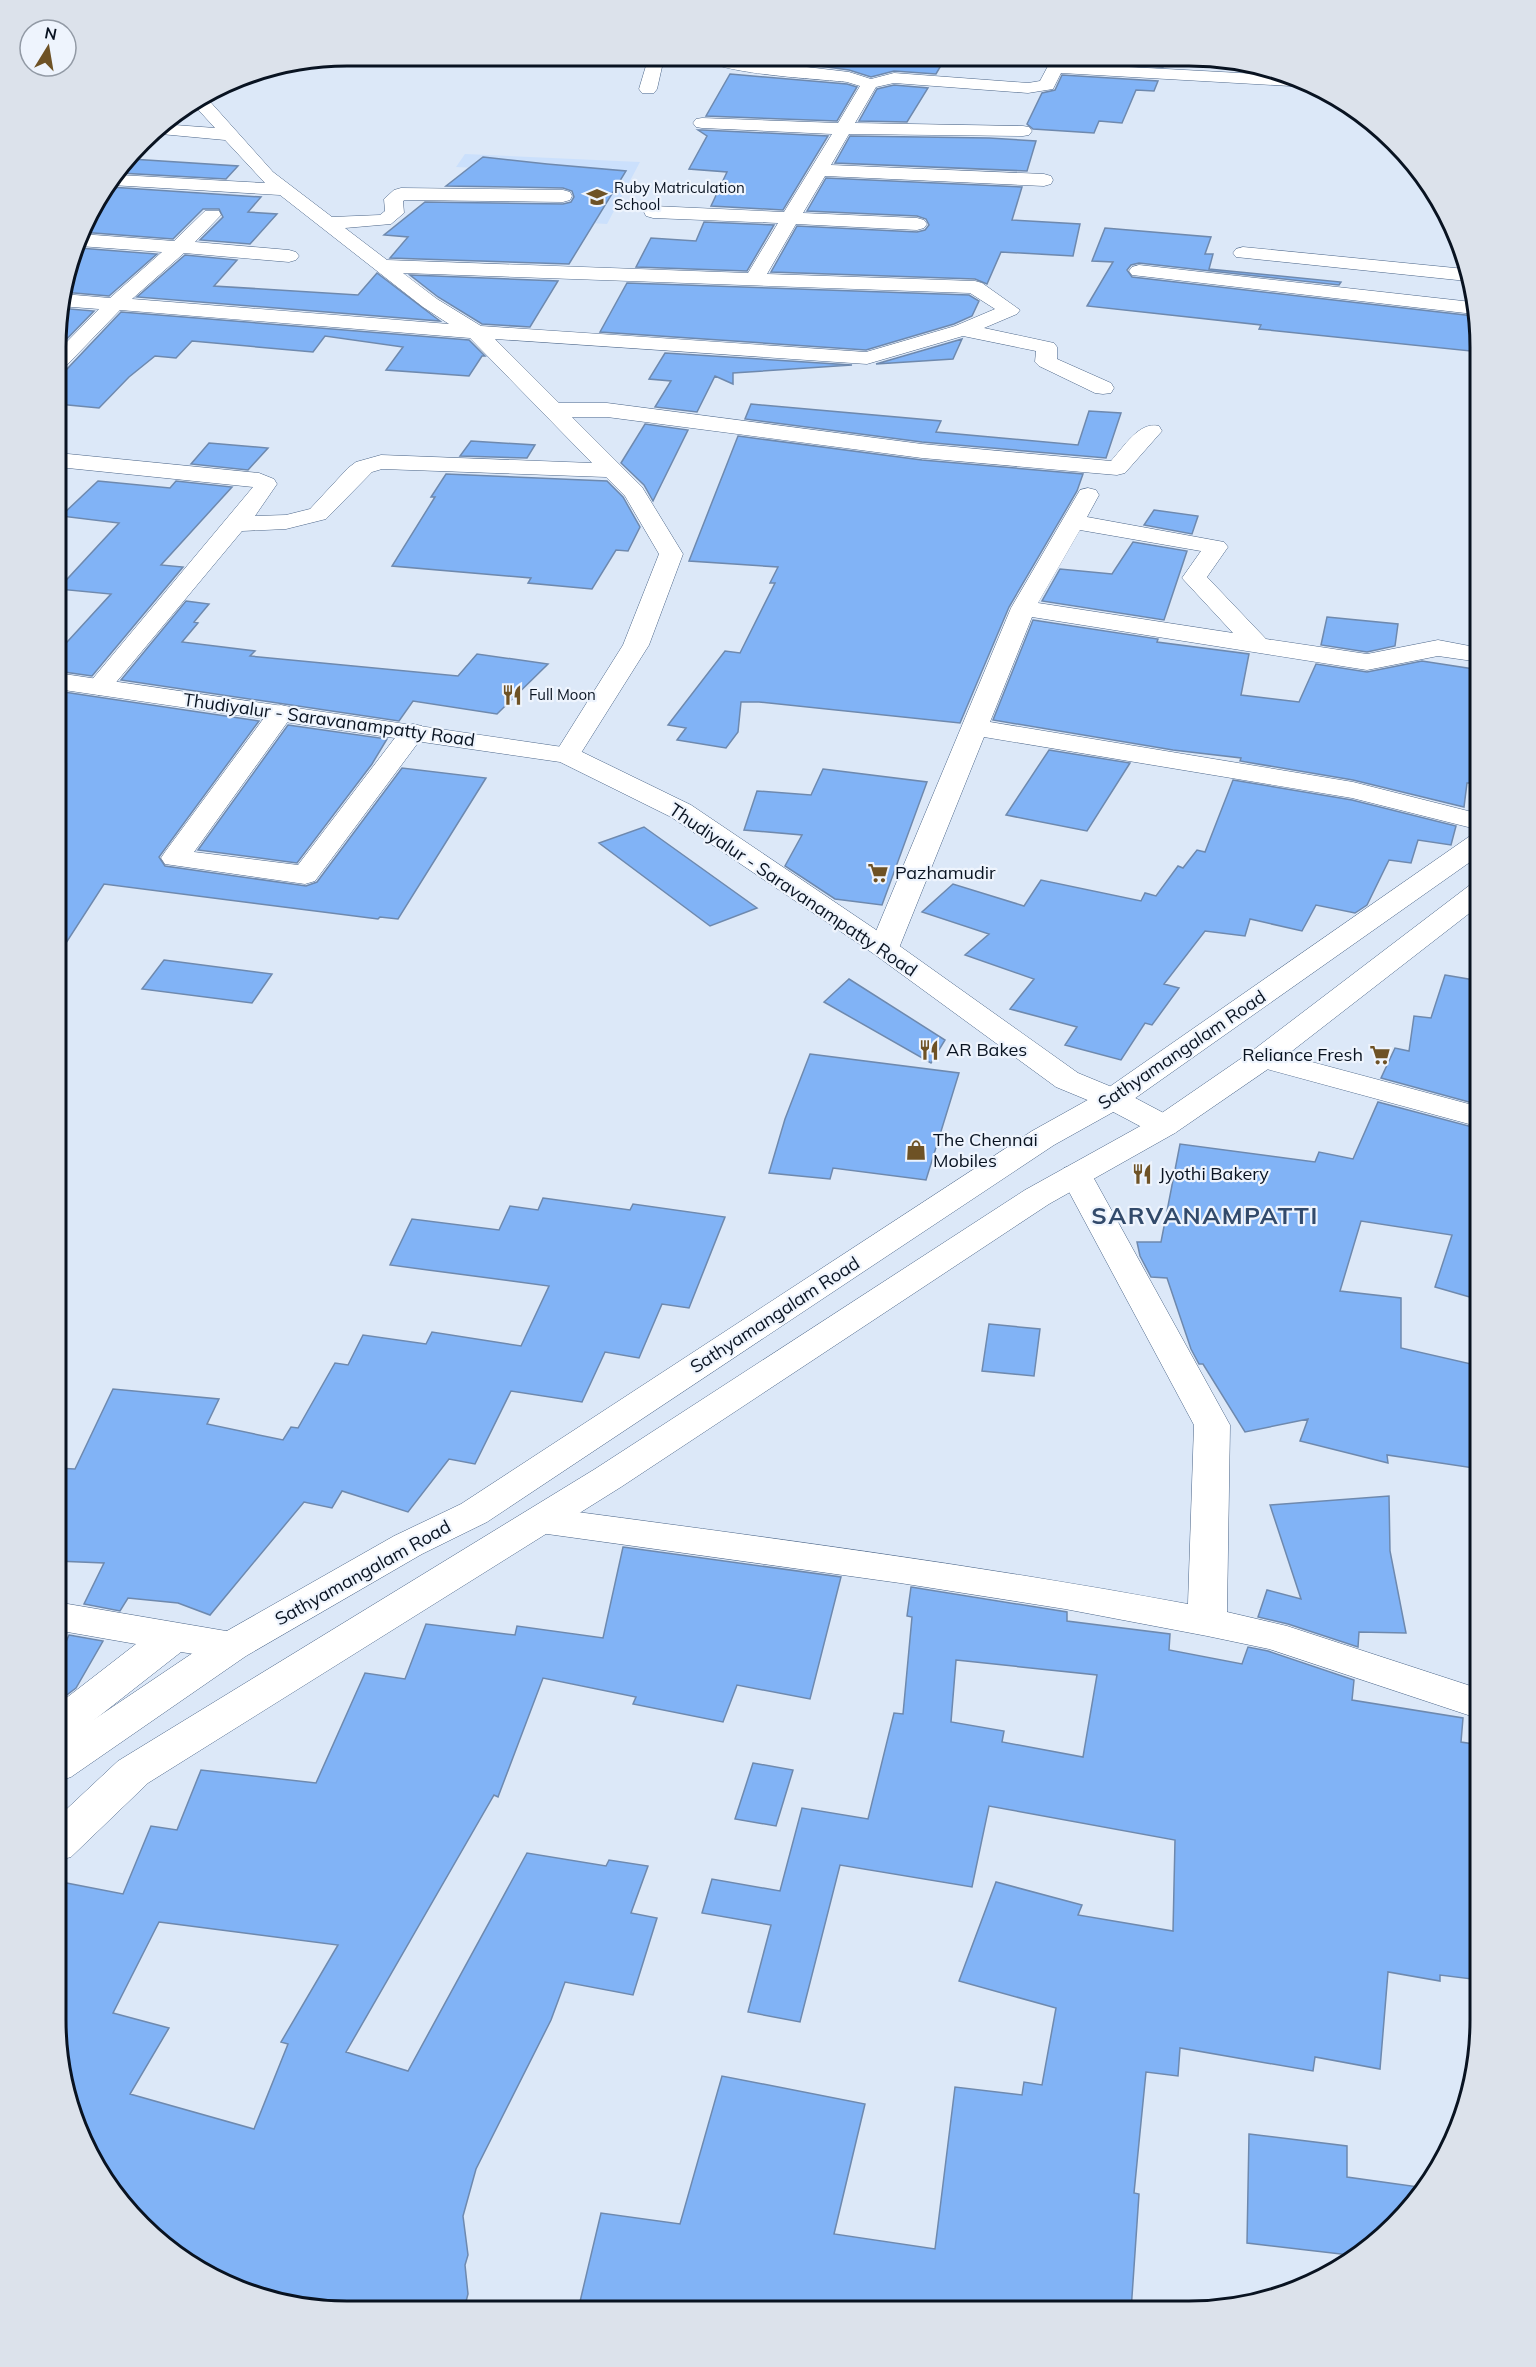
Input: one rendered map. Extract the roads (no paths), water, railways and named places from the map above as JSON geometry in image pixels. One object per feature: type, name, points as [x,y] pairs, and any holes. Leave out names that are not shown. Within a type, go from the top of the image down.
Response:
[{"type":"main road","points":[[648,89],[655,66]]},
{"type":"main road","points":[[743,66],[866,82],[894,78],[1028,88],[1047,85],[1055,68],[1276,80]]},
{"type":"main road","points":[[754,279],[843,128],[866,82]]},
{"type":"main road","points":[[204,105],[267,176],[430,303],[476,333],[634,492],[671,554],[636,645],[567,755]]},
{"type":"main road","points":[[702,123],[1023,131]]},
{"type":"main road","points":[[169,130],[231,135]]},
{"type":"main road","points":[[819,170],[1044,180]]},
{"type":"main road","points":[[121,180],[285,190]]},
{"type":"main road","points":[[328,223],[384,220],[395,213],[393,199],[401,194],[563,196]]},
{"type":"main road","points":[[653,212],[917,224]]},
{"type":"main road","points":[[66,355],[115,304],[179,248],[212,215]]},
{"type":"main road","points":[[86,241],[289,256]]},
{"type":"main road","points":[[1243,253],[1460,274]]},
{"type":"main road","points":[[70,301],[476,333],[867,358],[962,330],[1010,310],[975,287],[384,266]]},
{"type":"main road","points":[[1138,270],[1468,307]]},
{"type":"main road","points":[[962,330],[1047,347],[1046,362],[1103,388]]},
{"type":"main road","points":[[552,410],[607,410],[922,451],[1117,468],[1151,431]]},
{"type":"main road","points":[[66,461],[251,478],[266,484],[260,495],[99,687]]},
{"type":"main road","points":[[236,524],[286,522],[318,514],[356,473],[364,467],[381,462],[611,470]]},
{"type":"main road","points":[[884,948],[1023,608],[1088,495]]},
{"type":"main road","points":[[1073,522],[1216,547],[1194,578],[1257,644]]},
{"type":"main road","points":[[1023,608],[1367,662],[1438,648],[1470,653]]},
{"type":"main road","name":"Thudiyalur - Saravanampatty Road","points":[[66,682],[567,755],[681,812],[884,948],[1066,1080],[1113,1099],[1164,1126]]},
{"type":"main road","points":[[281,713],[175,858],[305,875],[413,732]]},
{"type":"main road","points":[[974,727],[1353,790],[1470,819]]},
{"type":"main road","name":"Sathyamangalam Road","points":[[66,1759],[232,1646],[408,1545],[474,1513],[1043,1138],[1113,1099],[1470,849]]},
{"type":"main road","points":[[66,1836],[133,1772],[540,1521],[1037,1197],[1164,1126],[1263,1058],[1470,899]]},
{"type":"main road","points":[[1263,1058],[1470,1114]]},
{"type":"main road","points":[[1076,1175],[1212,1425],[1207,1622]]},
{"type":"main road","points":[[540,1521],[900,1569],[1065,1595],[1207,1622],[1273,1636],[1470,1701]]},
{"type":"main road","points":[[66,1618],[232,1646]]},
{"type":"main road","points":[[66,1720],[175,1635]]},
{"type":"place","name":"Ruby Matriculation School","points":[[597,197]]},
{"type":"place","name":"Full Moon","points":[[512,695]]},
{"type":"place","name":"Pazhamudir","points":[[878,873]]},
{"type":"place","name":"AR Bakes","points":[[929,1050]]},
{"type":"place","name":"Reliance Fresh","points":[[1380,1055]]},
{"type":"place","name":"The Chennai Mobiles","points":[[916,1150]]},
{"type":"place","name":"Jyothi Bakery","points":[[1142,1174]]},
{"type":"district","name":"SARVANAMPATTI","points":[[1205,1216]]}]
